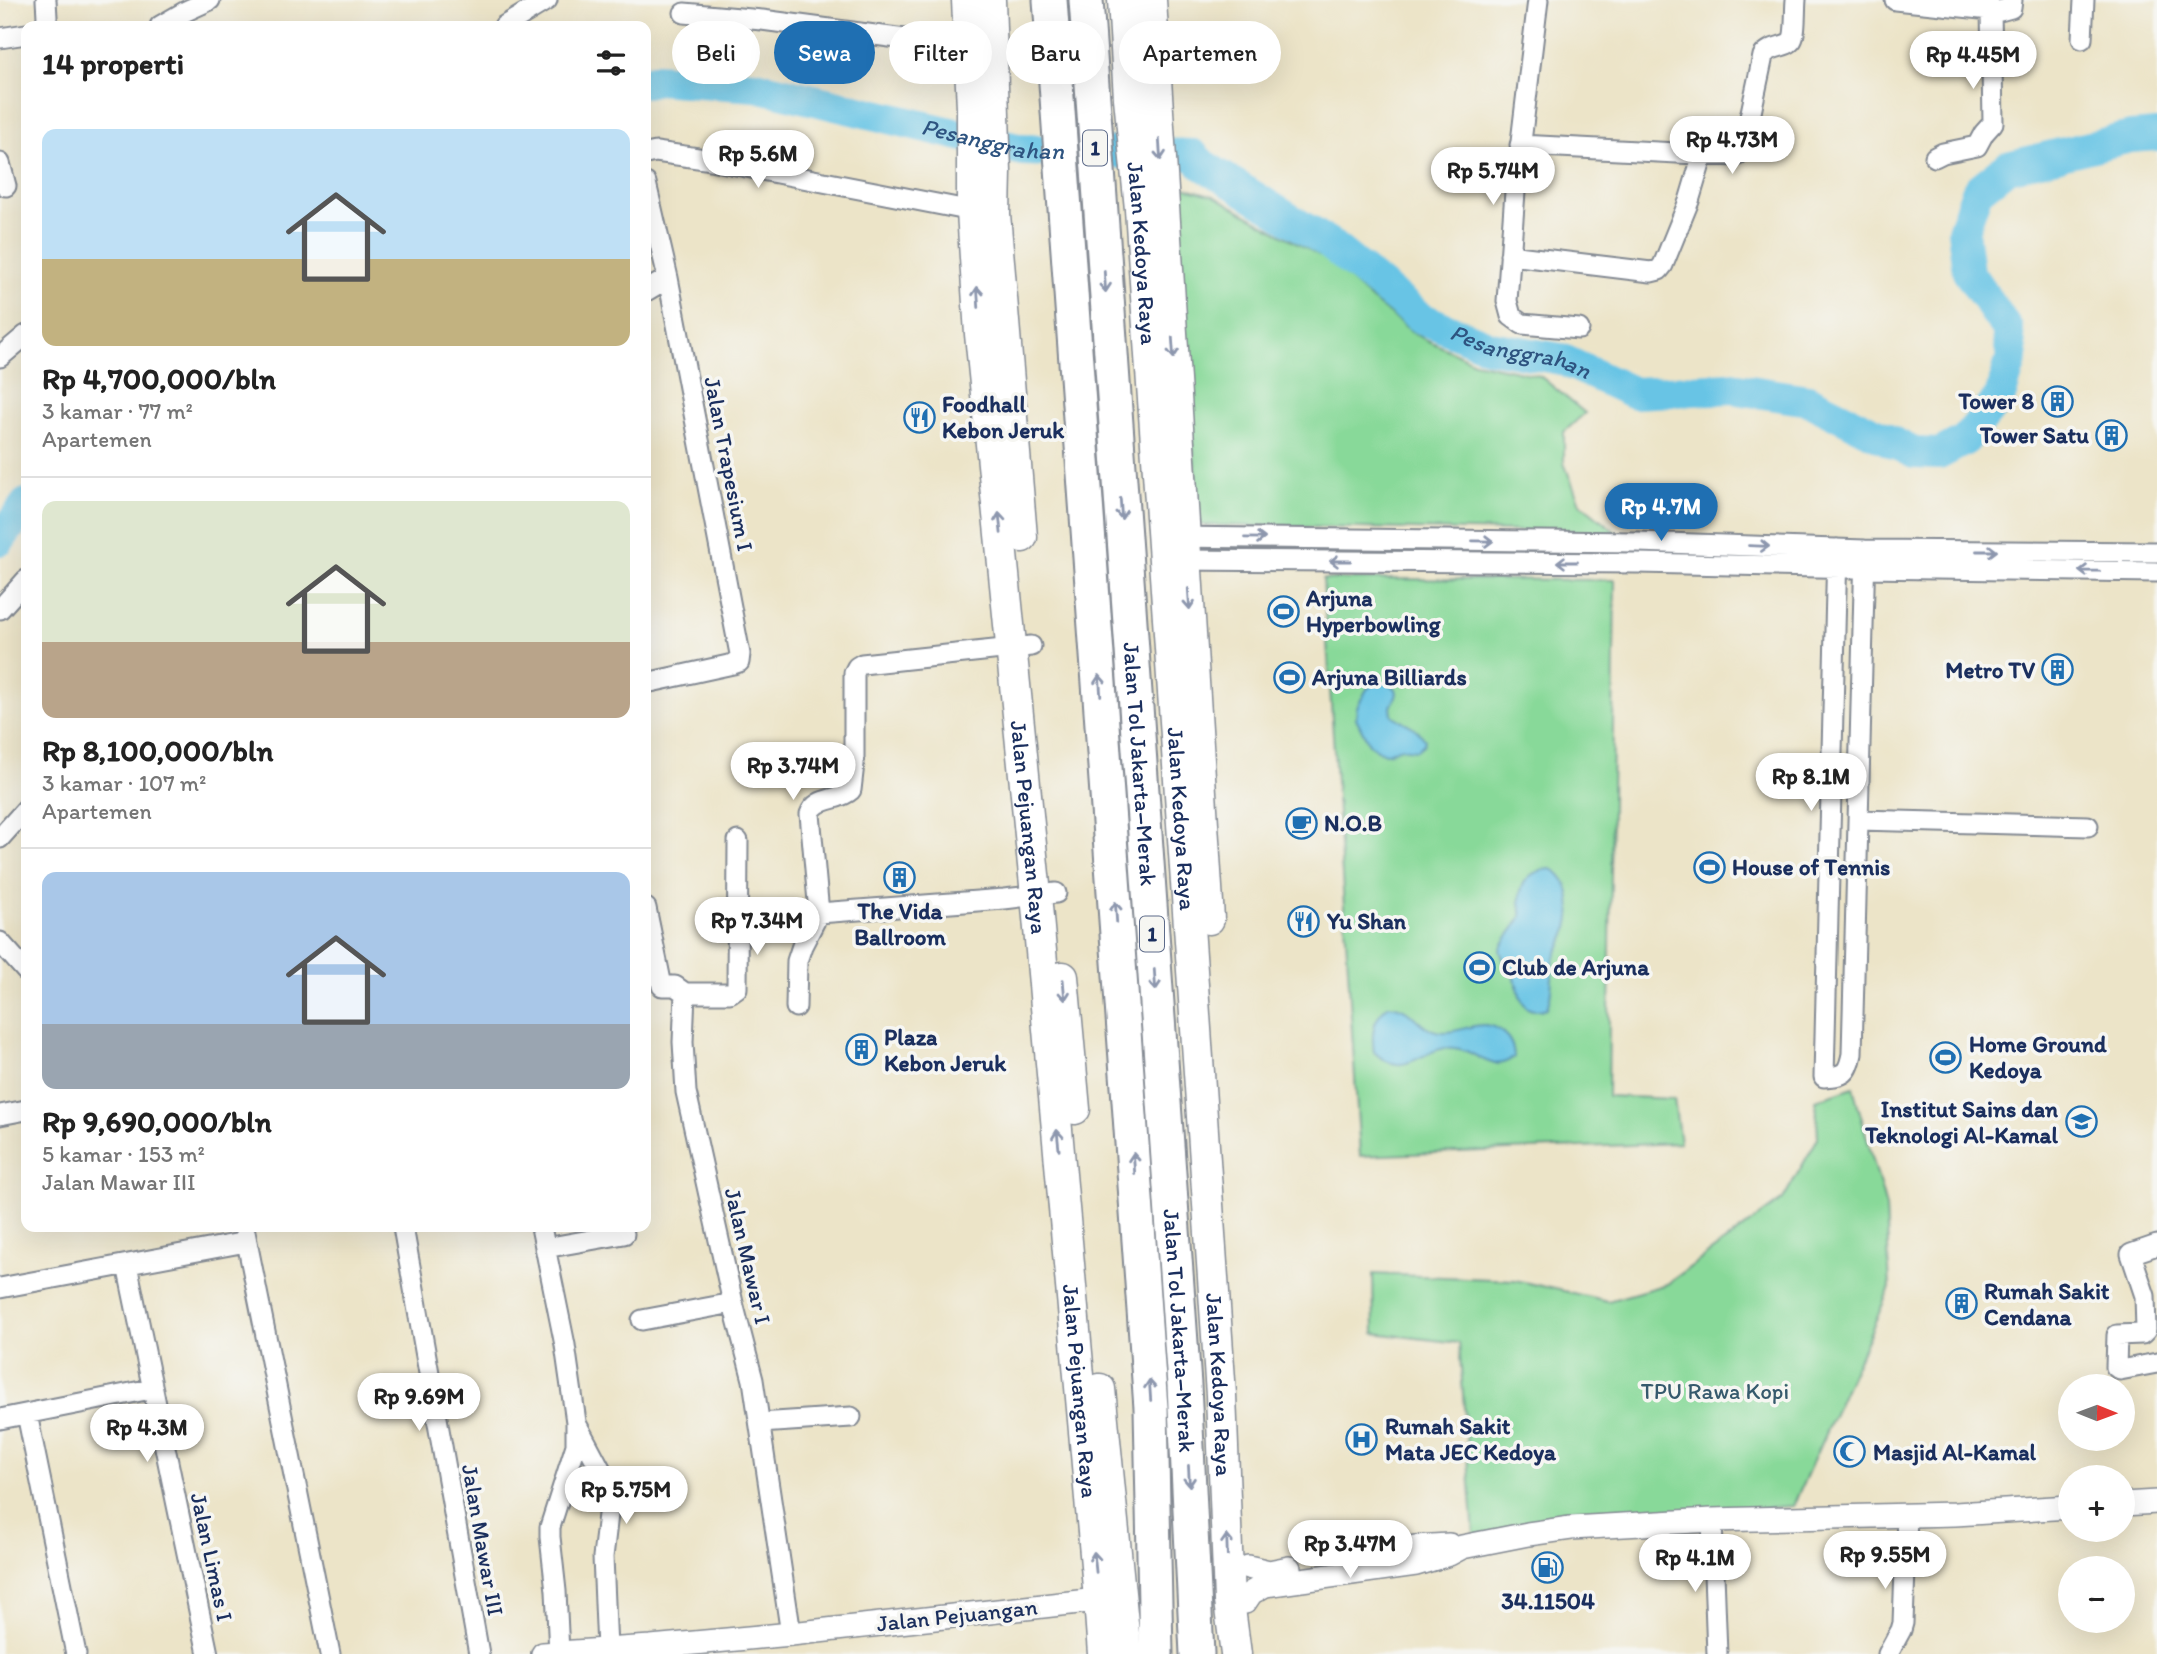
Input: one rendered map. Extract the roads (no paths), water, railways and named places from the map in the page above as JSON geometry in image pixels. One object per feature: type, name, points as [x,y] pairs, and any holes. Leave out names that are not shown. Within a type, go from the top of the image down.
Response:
[{"type":"highway","name":"Jalan Tol Jakarta–Merak","points":[[1050,0],[1151,1408],[1156,1654]]},
{"type":"highway","name":"Jalan Tol Jakarta–Merak","points":[[1086,0],[1184,1371],[1197,1654]]},
{"type":"main road","name":"Jalan Pejuangan Raya","points":[[967,0],[973,21]]},
{"type":"main road","name":"Jalan Pejuangan Raya","points":[[986,21],[990,0]]},
{"type":"main road","name":"Jalan Kedoya Raya","points":[[1123,0],[1143,96],[1175,548],[1241,1394],[1248,1567],[1245,1602],[1236,1646]]},
{"type":"main road","name":"Jalan Kedoya Raya","points":[[1143,96],[1151,0]]},
{"type":"main road","name":"Jalan Pejuangan Raya","points":[[982,84],[984,213],[980,334],[1022,647],[1110,1598],[1126,1654]]},
{"type":"main road","name":"Jalan Kedoya Raya","points":[[1175,548],[1221,1395],[1229,1601],[1236,1646]]},
{"type":"main road","name":"Jalan Pejuangan Raya","points":[[1102,1654],[1110,1598]]},
{"type":"street","points":[[46,0],[46,21]]},
{"type":"street","points":[[168,21],[210,0]]},
{"type":"street","points":[[1538,0],[1520,145],[1507,301],[1511,316],[1522,324],[1579,330]]},
{"type":"street","points":[[1520,145],[1735,156],[1743,150],[1763,56],[1767,50],[1791,41],[1796,0]]},
{"type":"street","points":[[1895,0],[2006,11],[2011,8],[2012,0]]},
{"type":"street","points":[[2082,39],[2084,0]]},
{"type":"street","points":[[511,21],[537,3]]},
{"type":"street","points":[[1935,157],[1977,146],[1984,132],[1993,123],[1991,10]]},
{"type":"street","points":[[684,13],[889,37]]},
{"type":"street","points":[[0,38],[21,35]]},
{"type":"street","points":[[651,153],[705,159],[984,213]]},
{"type":"street","points":[[1510,255],[1651,272],[1659,270],[1689,201],[1703,154]]},
{"type":"street","points":[[0,163],[6,186]]},
{"type":"street","name":"Jalan Trapesium I","points":[[651,205],[668,278],[740,654],[738,662],[733,664],[651,682]]},
{"type":"street","points":[[651,288],[668,278]]},
{"type":"street","points":[[0,357],[21,339]]},
{"type":"street","points":[[1175,548],[1638,542],[1837,558],[2157,572]]},
{"type":"street","points":[[1864,559],[2157,552]]},
{"type":"street","points":[[1837,558],[1824,1077],[1839,1076],[1846,1072],[1852,1054],[1864,559]]},
{"type":"street","points":[[0,609],[21,586]]},
{"type":"street","points":[[796,1007],[797,961],[820,913],[810,814],[819,802],[844,796],[851,790],[854,764],[854,673],[857,667],[862,664],[1022,647]]},
{"type":"street","points":[[0,838],[21,815]]},
{"type":"street","points":[[1858,820],[2088,826]]},
{"type":"street","points":[[651,932],[662,986],[675,986],[685,993],[730,993],[737,988],[738,841]]},
{"type":"street","points":[[820,913],[1004,900],[1046,894]]},
{"type":"street","points":[[0,942],[21,965]]},
{"type":"street","name":"Jalan Mawar I","points":[[685,993],[685,1092],[753,1380],[791,1633]]},
{"type":"street","points":[[0,1115],[21,1111]]},
{"type":"street","name":"Jalan Mawar III","points":[[404,1232],[479,1654]]},
{"type":"street","points":[[542,1232],[565,1345],[576,1422],[576,1446],[550,1527],[556,1591],[551,1653]]},
{"type":"street","points":[[545,1248],[624,1234]]},
{"type":"street","points":[[0,1288],[127,1265],[245,1235],[330,1654]]},
{"type":"street","points":[[2157,1245],[2131,1254],[2145,1296],[2146,1330],[2142,1334],[2117,1335],[2116,1367],[2120,1370],[2157,1363]]},
{"type":"street","name":"Jalan Limas I","points":[[127,1265],[208,1654]]},
{"type":"street","points":[[642,1320],[733,1303]]},
{"type":"street","points":[[0,1419],[151,1389]]},
{"type":"street","points":[[27,1414],[76,1654]]},
{"type":"street","points":[[760,1423],[851,1417]]},
{"type":"street","points":[[576,1422],[611,1489],[603,1556],[607,1649]]},
{"type":"street","points":[[2135,1503],[2157,1502]]},
{"type":"street","points":[[1248,1567],[1269,1572],[1415,1547],[1462,1547],[1571,1528],[1712,1520],[1907,1516],[2058,1508]]},
{"type":"street","points":[[1888,1654],[1903,1623],[1907,1516]]},
{"type":"street","points":[[1712,1520],[1717,1654]]},
{"type":"street","points":[[1245,1602],[1251,1593],[1265,1585],[1416,1564],[1462,1547]]},
{"type":"street","name":"Jalan Pejuangan","points":[[551,1653],[607,1649],[652,1651],[1110,1598]]},
{"type":"water","points":[[1386,683],[1396,689],[1397,694],[1391,707],[1392,715],[1414,728],[1425,740],[1417,750],[1400,748],[1388,753],[1380,752],[1369,744],[1356,718],[1357,707],[1367,689],[1374,684]]},
{"type":"water","points":[[1551,869],[1558,873],[1567,886],[1570,921],[1554,959],[1547,1008],[1537,1010],[1525,1006],[1500,950],[1521,917],[1522,887],[1528,877],[1538,871]]},
{"type":"water","points":[[1389,1005],[1404,1009],[1423,1025],[1436,1031],[1454,1031],[1478,1025],[1495,1027],[1510,1041],[1514,1057],[1498,1064],[1491,1063],[1454,1048],[1433,1052],[1405,1064],[1385,1061],[1374,1052],[1373,1032],[1376,1020]]},
{"type":"waterway","name":"Pesanggrahan","points":[[651,81],[756,86],[1022,150],[1193,155],[1203,165],[1327,242],[1421,318],[1490,347],[1561,359],[1634,393],[1731,388],[1808,400],[1914,453],[1939,454],[1965,440],[2000,397],[2012,357],[2007,329],[1968,272],[1963,231],[1977,191],[2007,167],[2131,137],[2157,135]]},
{"type":"waterway","name":"Pesanggrahan","points":[[0,540],[21,511]]},
{"type":"place","name":"Tower 8","points":[[2057,401]]},
{"type":"place","name":"Foodhall Kebon Jeruk","points":[[919,417]]},
{"type":"place","name":"Tower Satu","points":[[2112,435]]},
{"type":"place","name":"Arjuna Hyperbowling","points":[[1283,611]]},
{"type":"place","name":"Metro TV","points":[[2058,670]]},
{"type":"place","name":"Arjuna Billiards","points":[[1289,677]]},
{"type":"place","name":"N.O.B","points":[[1301,823]]},
{"type":"place","name":"House of Tennis","points":[[1709,867]]},
{"type":"place","name":"The Vida Ballroom","points":[[900,877]]},
{"type":"place","name":"Yu Shan","points":[[1304,921]]},
{"type":"place","name":"Club de Arjuna","points":[[1479,967]]},
{"type":"place","name":"Plaza Kebon Jeruk","points":[[861,1050]]},
{"type":"place","name":"Home Ground Kedoya","points":[[1946,1057]]},
{"type":"place","name":"Institut Sains dan Teknologi Al-Kamal","points":[[2081,1122]]},
{"type":"place","name":"Rumah Sakit Cendana","points":[[1961,1304]]},
{"type":"place","name":"Rumah Sakit Mata JEC Kedoya","points":[[1362,1439]]},
{"type":"place","name":"Masjid Al-Kamal","points":[[1850,1452]]},
{"type":"place","name":"34.11504","points":[[1548,1567]]},
{"type":"park label","name":"TPU Rawa Kopi","points":[[1715,1391]]}]
